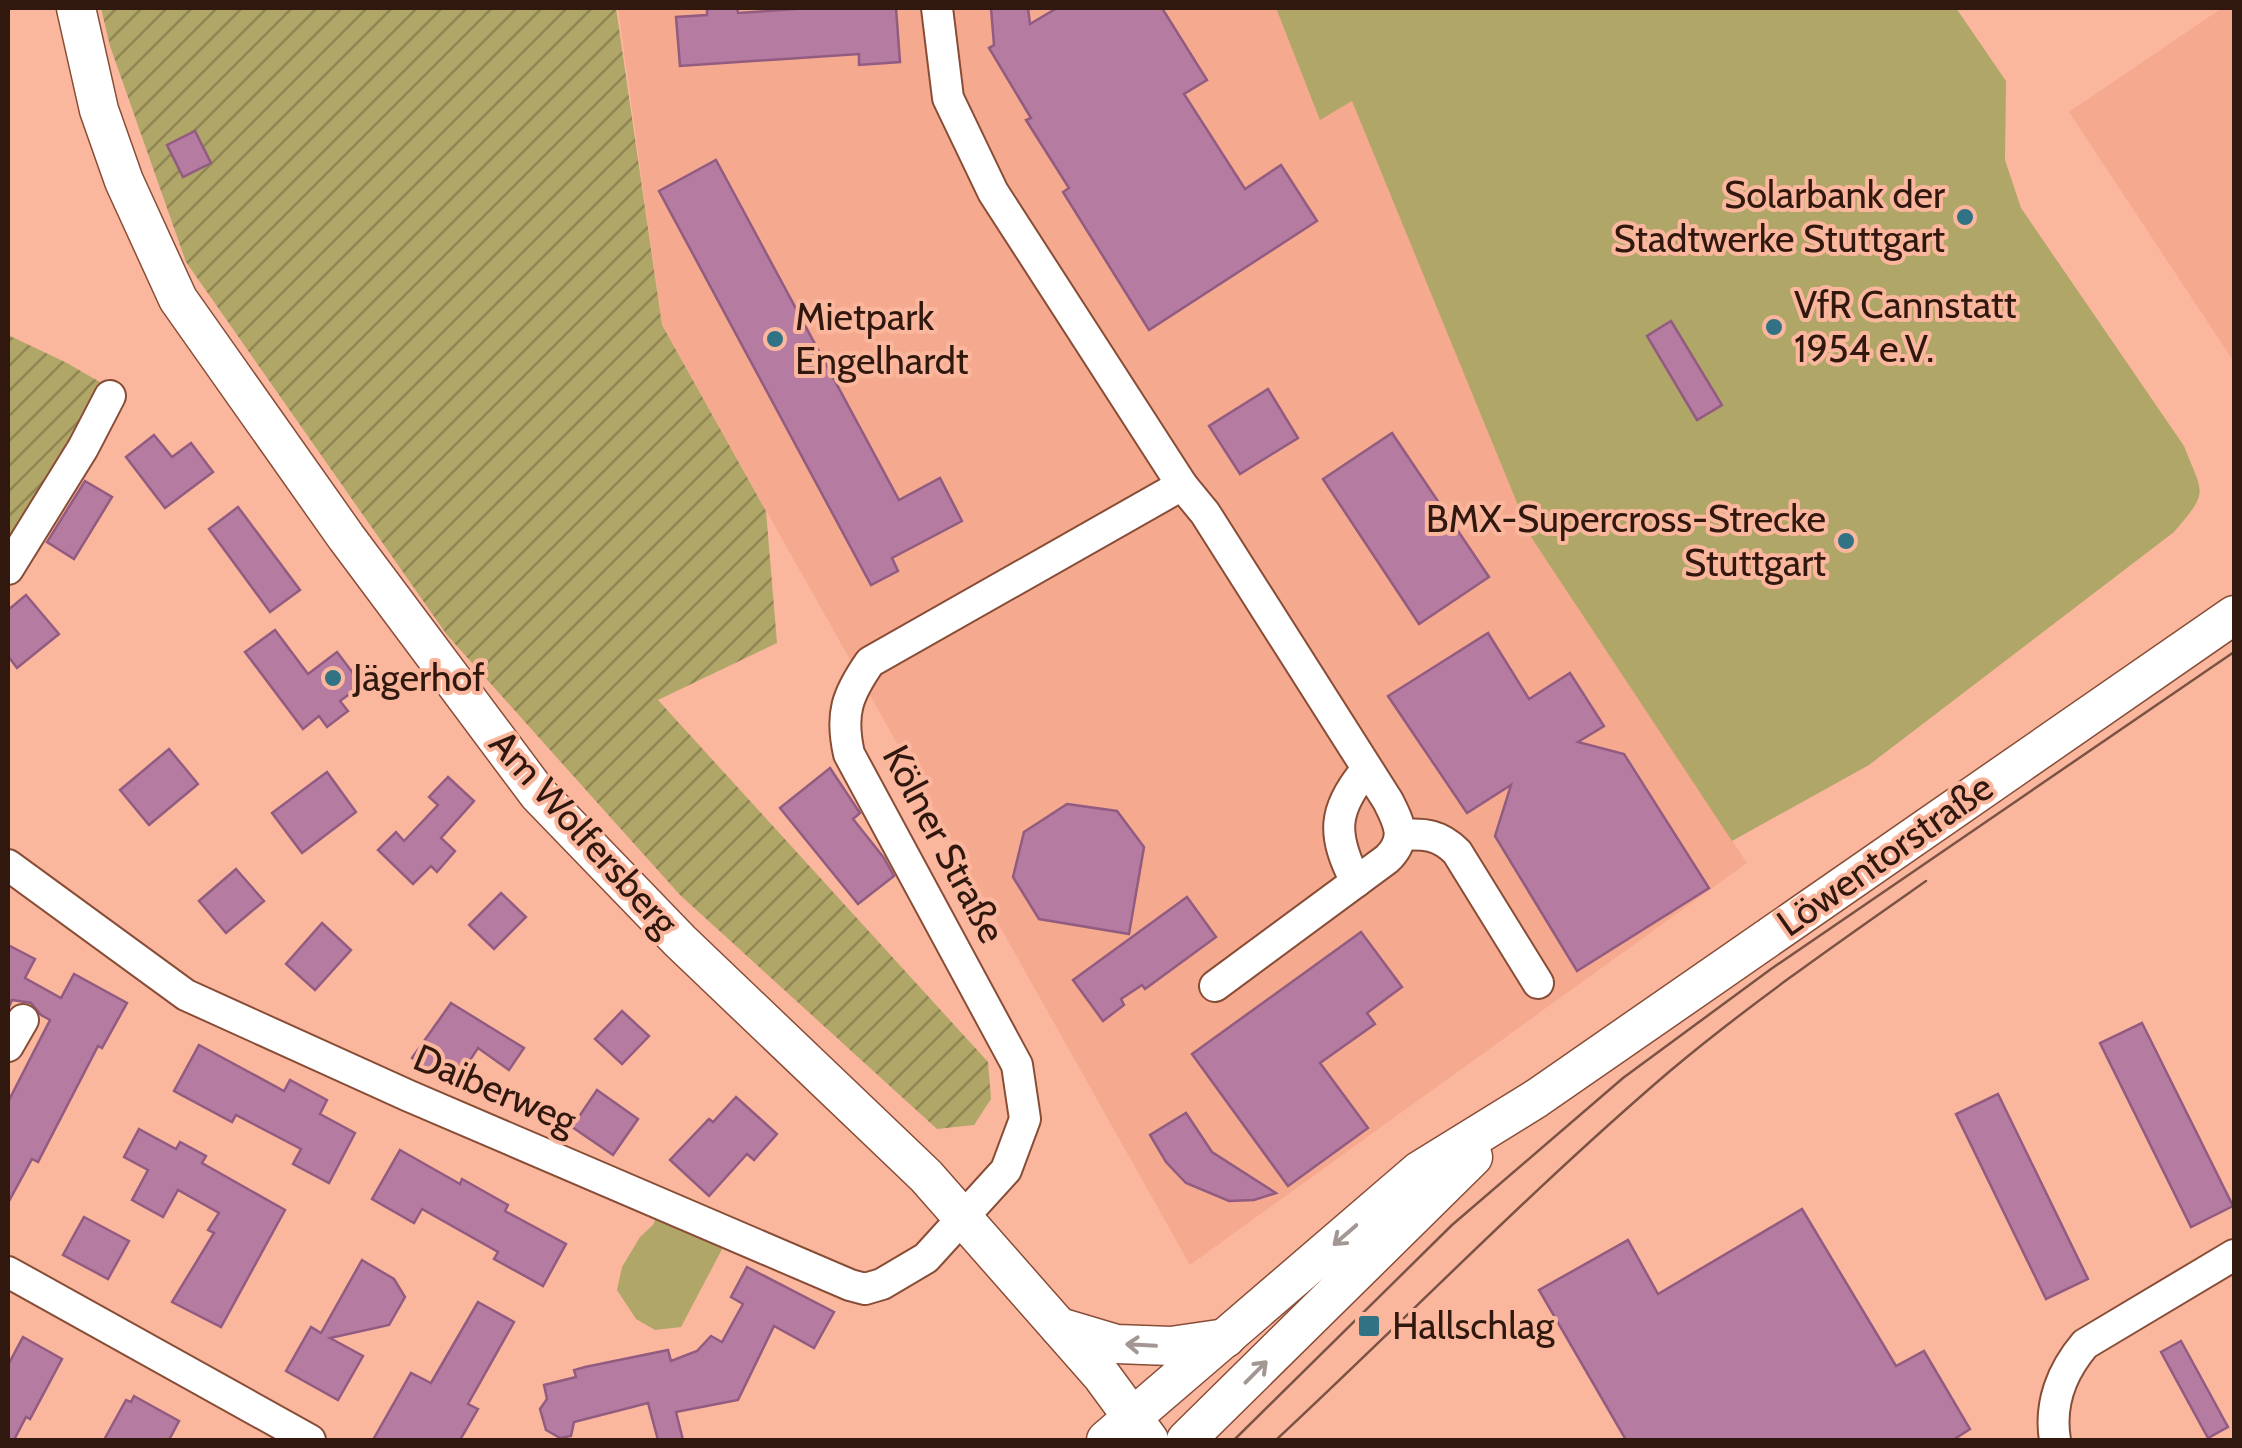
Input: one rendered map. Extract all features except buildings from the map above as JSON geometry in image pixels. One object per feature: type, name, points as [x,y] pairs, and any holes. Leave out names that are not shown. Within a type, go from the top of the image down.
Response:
[{"type":"main road","name":"Am Wolfersberg","points":[[76,8],[99,110],[124,182],[178,299],[346,537],[538,794],[680,941],[965,1218],[1059,1327],[1129,1433]]},
{"type":"main road","name":"Löwentorstraße","points":[[1129,1433],[1226,1338],[1418,1171],[1538,1098],[2234,615]]},
{"type":"main road","name":"Löwentorstraße","points":[[1186,1440],[1433,1194],[1538,1098]]},
{"type":"main road","points":[[1059,1327],[1116,1344],[1171,1346],[1226,1338]]},
{"type":"street","points":[[937,8],[948,98],[992,192],[1182,485],[1205,512],[1388,800],[1402,835],[1396,851],[1216,986]]},
{"type":"street","points":[[8,570],[84,448],[110,396]]},
{"type":"street","name":"Kölner Straße","points":[[965,1218],[1006,1170],[1025,1120],[1016,1065],[849,754],[843,727],[851,688],[870,662],[1182,485]]},
{"type":"street","points":[[1356,882],[1337,837],[1341,807],[1367,769]]},
{"type":"street","points":[[1402,835],[1430,835],[1446,840],[1457,852],[1538,984]]},
{"type":"street","name":"Daiberweg","points":[[8,864],[186,995],[408,1096],[850,1285],[865,1289],[906,1272],[926,1258],[965,1218]]},
{"type":"street","points":[[2055,1440],[2059,1383],[2086,1344],[2234,1256]]},
{"type":"street","points":[[8,1272],[310,1440]]},
{"type":"shaded area","points":[[101,8],[616,8],[662,325],[766,511],[777,643],[658,700],[988,1062],[991,1099],[974,1125],[937,1129],[680,895],[447,635],[186,262],[110,46]]},
{"type":"shaded area","points":[[618,8],[1276,8],[1320,119],[1352,100],[1531,537],[1747,863],[1190,1265],[662,325]]},
{"type":"shaded area","name":"VfR Cannstatt 1954 e.V.","points":[[1276,8],[1956,8],[2006,81],[2005,160],[2021,208],[2184,446],[2199,484],[2198,499],[2174,532],[1869,765],[1732,841],[1531,537],[1352,101],[1320,120]]},
{"type":"shaded area","points":[[2222,8],[2234,8],[2234,362],[2069,112]]},
{"type":"shaded area","points":[[8,335],[117,392],[8,572]]},
{"type":"shaded area","points":[[662,1205],[730,1234],[681,1327],[655,1330],[636,1319],[617,1290],[622,1267],[640,1237],[653,1225]]},
{"type":"tram line","points":[[1234,1440],[1452,1225],[1623,1078],[1771,969],[2234,652]]},
{"type":"tram line","points":[[1276,1440],[1520,1207],[1670,1071],[1764,997],[1926,881]]},
{"type":"place","name":"Solarbank der Stadtwerke Stuttgart","points":[[1965,217]]},
{"type":"place","name":"VfR Cannstatt 1954 e.V.","points":[[1774,327]]},
{"type":"place","name":"Mietpark Engelhardt","points":[[775,339]]},
{"type":"place","name":"BMX-Supercross-Strecke Stuttgart","points":[[1846,541]]},
{"type":"place","name":"Jägerhof","points":[[333,678]]},
{"type":"place","name":"Hallschlag","points":[[1369,1326]]}]
